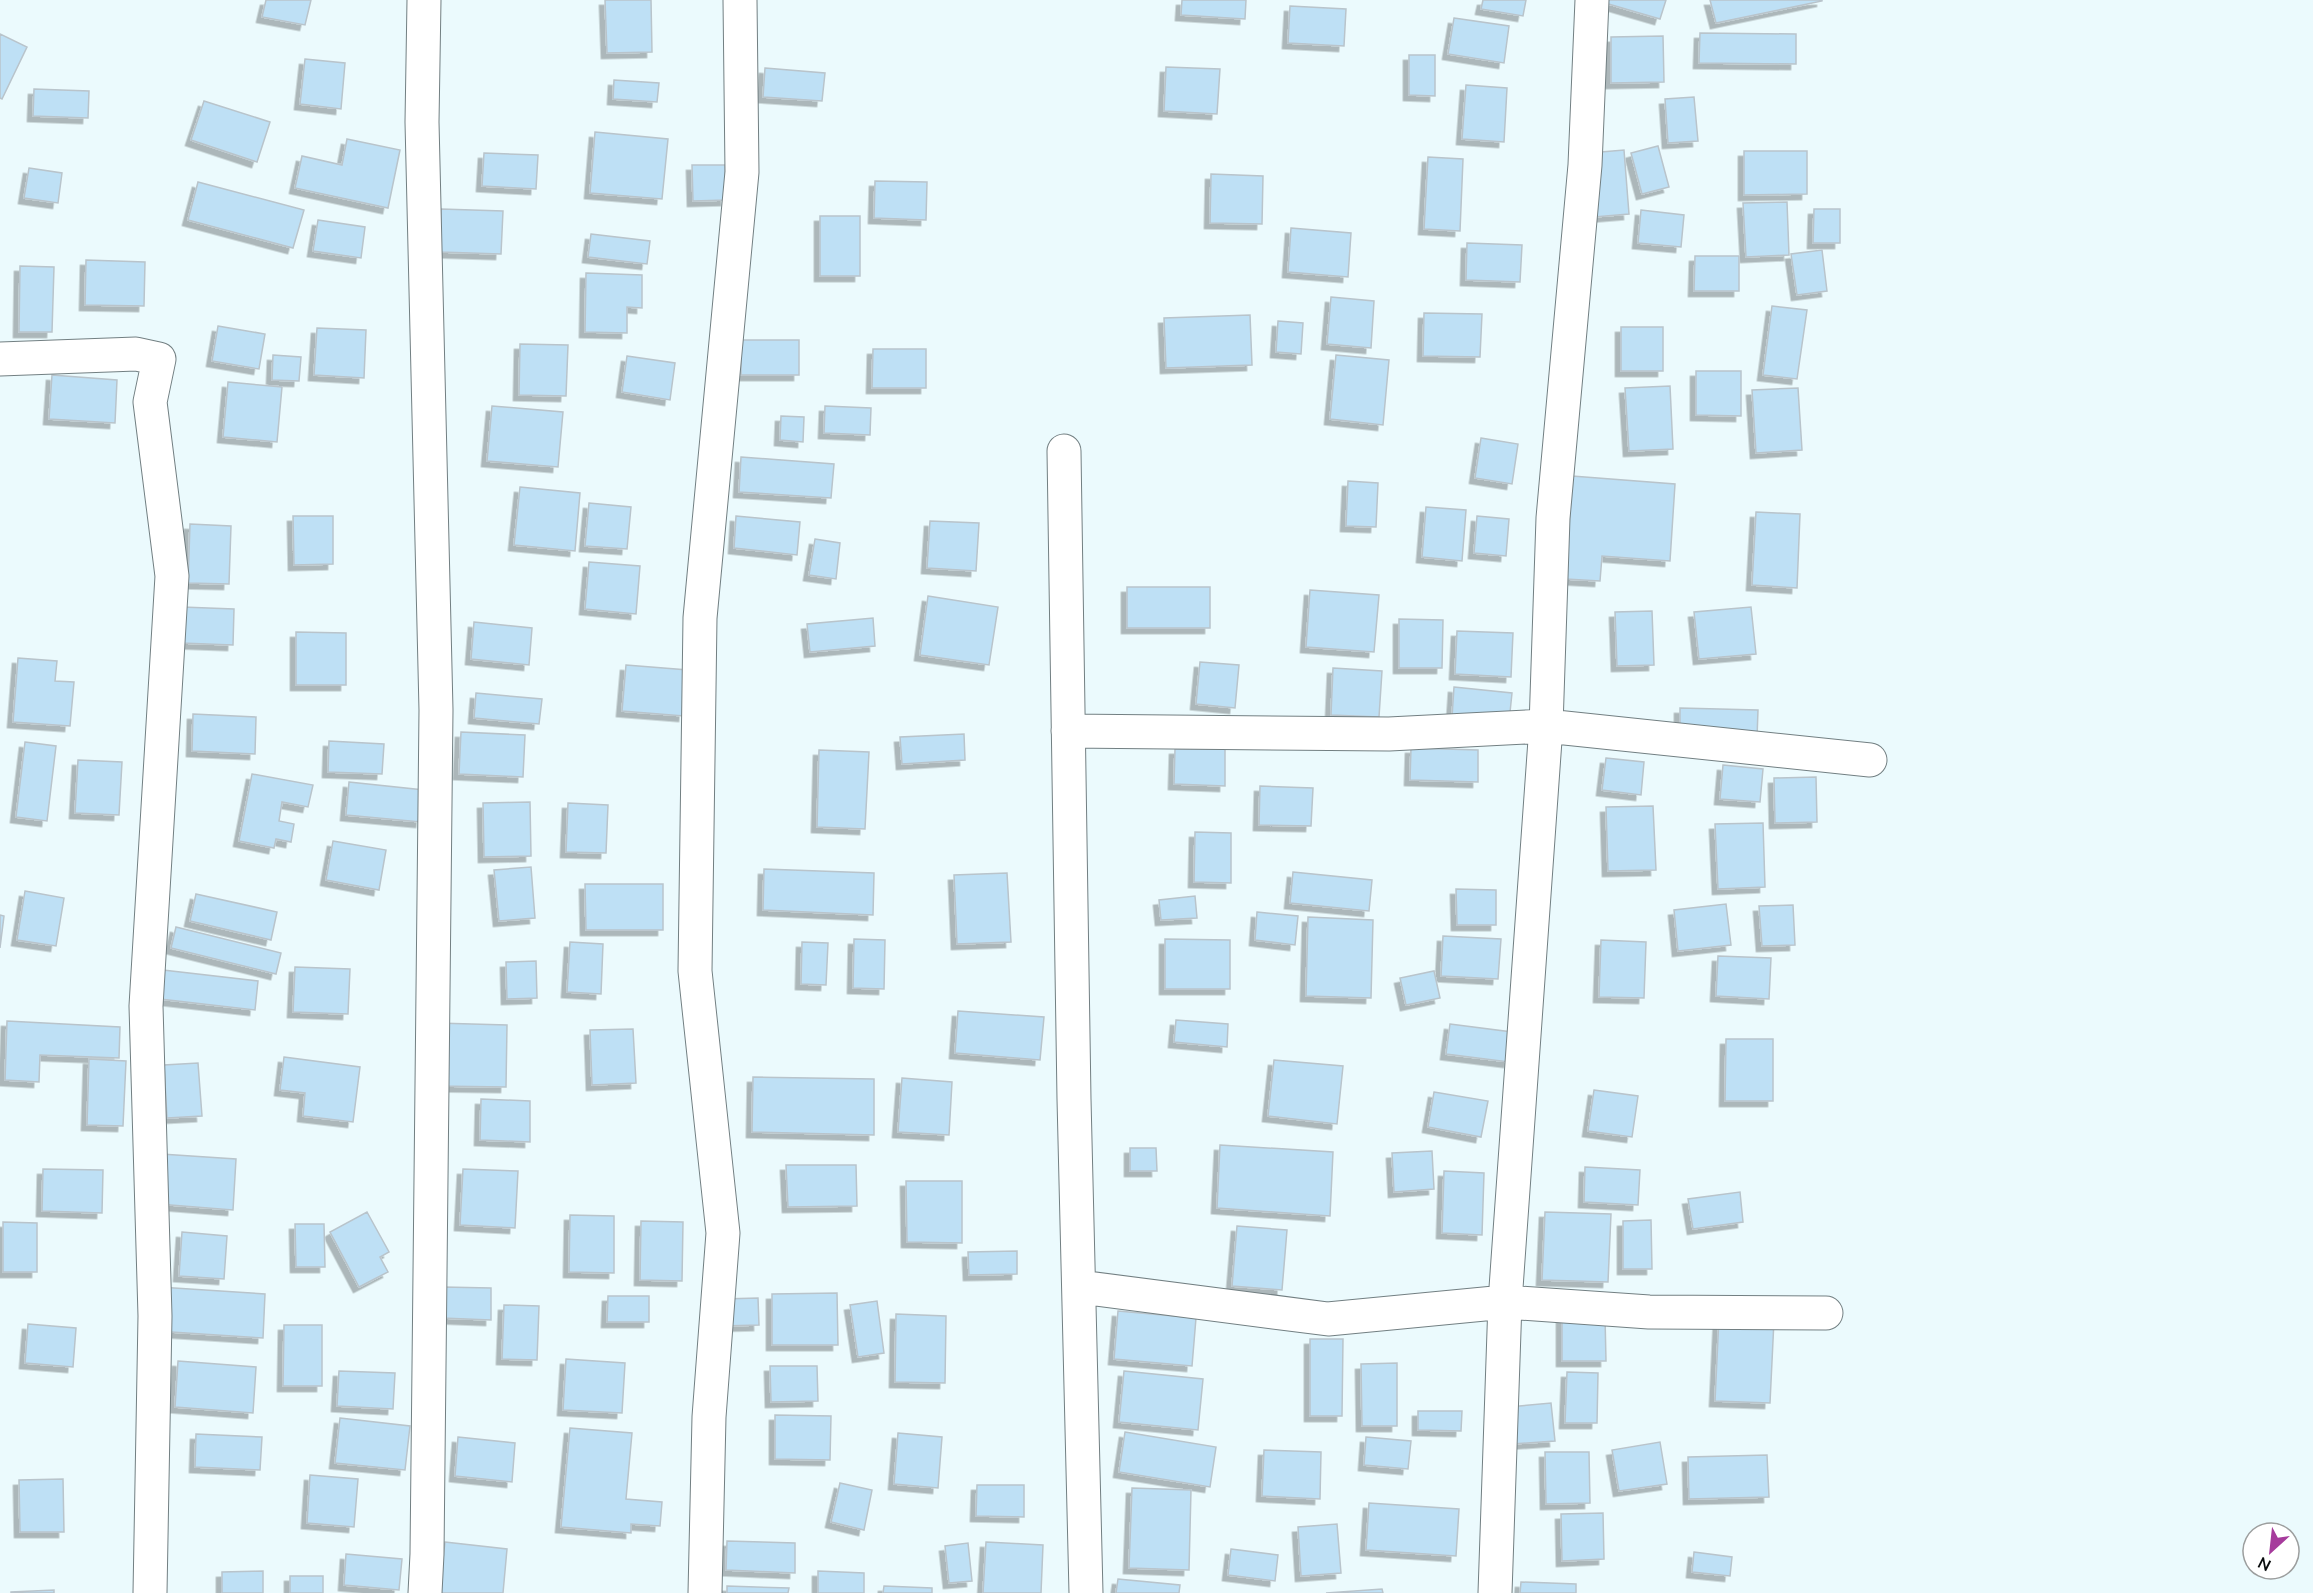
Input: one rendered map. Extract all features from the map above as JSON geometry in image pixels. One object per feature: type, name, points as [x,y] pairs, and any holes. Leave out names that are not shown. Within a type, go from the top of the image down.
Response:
[{"type":"street","points":[[424,0],[422,122],[436,710],[428,1554],[425,1593]]},
{"type":"street","points":[[705,1593],[709,1417],[723,1233],[694,971],[700,618],[742,172],[740,0]]},
{"type":"street","points":[[1495,1593],[1505,1302],[1546,726],[1553,518],[1585,165],[1592,0]]},
{"type":"street","points":[[0,359],[136,354],[159,359],[150,402],[172,576],[146,1006],[155,1316],[150,1593]]},
{"type":"street","points":[[1064,451],[1074,1087],[1086,1593]]},
{"type":"street","points":[[1068,731],[1389,734],[1546,726],[1870,760]]},
{"type":"street","points":[[1080,1287],[1328,1319],[1505,1302],[1649,1312],[1826,1313]]},
{"type":"building","points":[[266,0],[311,0],[305,25],[262,17]]},
{"type":"building","points":[[605,0],[651,0],[652,52],[607,53]]},
{"type":"building","points":[[1182,0],[1246,0],[1245,19],[1181,15]]},
{"type":"building","points":[[1483,0],[1526,0],[1523,16],[1481,9]]},
{"type":"building","points":[[1606,0],[1666,0],[1660,19],[1605,3]]},
{"type":"building","points":[[1710,0],[1822,0],[1822,1],[1716,23]]},
{"type":"building","points":[[1290,6],[1346,9],[1344,46],[1288,43]]},
{"type":"building","points":[[1454,18],[1509,26],[1504,63],[1448,54]]},
{"type":"building","points":[[1700,33],[1796,34],[1796,64],[1699,63]]},
{"type":"building","points":[[0,34],[27,47],[2,99],[0,98]]},
{"type":"building","points":[[1663,36],[1664,82],[1611,83],[1611,37]]},
{"type":"building","points":[[1409,55],[1435,55],[1435,96],[1409,95]]},
{"type":"building","points":[[305,59],[345,63],[341,109],[300,104]]},
{"type":"building","points":[[1166,67],[1220,69],[1217,114],[1164,111]]},
{"type":"building","points":[[765,68],[825,73],[822,101],[763,97]]},
{"type":"building","points":[[614,80],[659,83],[657,102],[613,99]]},
{"type":"building","points":[[1466,85],[1507,88],[1504,142],[1462,139]]},
{"type":"building","points":[[34,89],[89,91],[88,118],[33,116]]},
{"type":"building","points":[[1694,97],[1698,141],[1668,143],[1665,99]]},
{"type":"building","points":[[204,101],[270,122],[257,162],[191,140]]},
{"type":"building","points":[[595,132],[668,139],[662,199],[590,193]]},
{"type":"building","points":[[347,139],[400,150],[388,208],[295,188],[302,156],[342,165]]},
{"type":"building","points":[[1658,146],[1669,187],[1642,194],[1631,153]]},
{"type":"building","points":[[1624,150],[1629,214],[1594,217],[1589,153]]},
{"type":"building","points":[[1744,151],[1807,151],[1807,194],[1744,195]]},
{"type":"building","points":[[484,153],[538,155],[536,189],[482,186]]},
{"type":"building","points":[[1428,157],[1463,159],[1460,231],[1424,229]]},
{"type":"building","points":[[692,165],[725,165],[726,200],[693,201]]},
{"type":"building","points":[[29,168],[62,173],[58,203],[24,198]]},
{"type":"building","points":[[1211,174],[1263,176],[1262,224],[1210,223]]},
{"type":"building","points":[[875,181],[927,182],[926,220],[874,218]]},
{"type":"building","points":[[198,182],[304,210],[293,248],[188,220]]},
{"type":"building","points":[[1787,202],[1789,255],[1746,257],[1743,203]]},
{"type":"building","points":[[441,209],[503,211],[501,254],[440,252]]},
{"type":"building","points":[[1814,209],[1840,209],[1840,243],[1813,243]]},
{"type":"building","points":[[1641,210],[1684,215],[1681,247],[1638,243]]},
{"type":"building","points":[[820,216],[860,216],[860,276],[820,276]]},
{"type":"building","points":[[318,220],[365,227],[361,258],[313,251]]},
{"type":"building","points":[[1291,228],[1351,233],[1348,277],[1288,272]]},
{"type":"building","points":[[591,234],[650,241],[647,264],[588,257]]},
{"type":"building","points":[[1467,243],[1522,245],[1520,282],[1466,280]]},
{"type":"building","points":[[1822,250],[1827,291],[1797,295],[1791,254]]},
{"type":"building","points":[[1695,256],[1739,256],[1739,291],[1694,291]]},
{"type":"building","points":[[86,260],[145,262],[144,306],[85,305]]},
{"type":"building","points":[[20,266],[54,267],[52,332],[19,332]]},
{"type":"building","points":[[586,273],[642,275],[642,308],[627,307],[627,333],[585,332]]},
{"type":"building","points":[[1331,297],[1374,301],[1371,348],[1327,344]]},
{"type":"building","points":[[1772,306],[1807,310],[1797,379],[1763,375]]},
{"type":"building","points":[[1424,313],[1482,314],[1480,357],[1423,356]]},
{"type":"building","points":[[1250,315],[1252,365],[1166,368],[1164,318]]},
{"type":"building","points":[[1278,321],[1303,323],[1301,354],[1276,352]]},
{"type":"building","points":[[218,326],[265,334],[259,369],[212,361]]},
{"type":"building","points":[[1621,327],[1663,327],[1663,371],[1621,371]]},
{"type":"building","points":[[317,328],[366,330],[364,378],[314,375]]},
{"type":"building","points":[[741,340],[799,340],[799,375],[741,375]]},
{"type":"building","points":[[520,344],[568,345],[566,396],[519,395]]},
{"type":"building","points":[[873,349],[926,349],[926,388],[872,388]]},
{"type":"building","points":[[273,355],[301,357],[299,381],[272,380]]},
{"type":"building","points":[[1336,355],[1389,360],[1383,425],[1330,419]]},
{"type":"building","points":[[627,356],[675,363],[670,400],[622,392]]},
{"type":"building","points":[[1696,371],[1741,371],[1741,416],[1696,415]]},
{"type":"building","points":[[52,375],[117,380],[115,423],[49,419]]},
{"type":"building","points":[[228,382],[282,387],[277,442],[223,437]]},
{"type":"building","points":[[1670,386],[1673,449],[1629,451],[1625,388]]},
{"type":"building","points":[[1798,388],[1802,450],[1756,453],[1752,390]]},
{"type":"building","points":[[492,406],[563,412],[558,467],[487,461]]},
{"type":"building","points":[[825,406],[871,408],[870,435],[824,433]]},
{"type":"building","points":[[781,416],[804,417],[803,442],[780,440]]},
{"type":"building","points":[[1481,438],[1518,444],[1512,484],[1475,478]]},
{"type":"building","points":[[741,457],[834,464],[831,498],[739,492]]},
{"type":"building","points":[[1572,476],[1675,484],[1670,561],[1602,556],[1600,581],[1566,579]]},
{"type":"building","points":[[1348,481],[1378,483],[1376,527],[1346,526]]},
{"type":"building","points":[[520,487],[580,493],[575,551],[514,545]]},
{"type":"building","points":[[589,503],[631,507],[627,549],[585,546]]},
{"type":"building","points":[[1426,507],[1466,510],[1462,561],[1422,557]]},
{"type":"building","points":[[1756,512],[1800,514],[1797,588],[1752,585]]},
{"type":"building","points":[[293,516],[333,516],[333,564],[294,565]]},
{"type":"building","points":[[736,516],[800,522],[797,555],[734,548]]},
{"type":"building","points":[[1477,516],[1509,519],[1506,556],[1474,553]]},
{"type":"building","points":[[930,521],[979,523],[976,571],[927,568]]},
{"type":"building","points":[[190,524],[231,526],[229,584],[188,583]]},
{"type":"building","points":[[815,539],[840,543],[836,579],[809,575]]},
{"type":"building","points":[[589,562],[640,566],[636,614],[585,609]]},
{"type":"building","points":[[1127,587],[1210,587],[1210,628],[1127,628]]},
{"type":"building","points":[[1310,590],[1379,595],[1374,652],[1306,647]]},
{"type":"building","points":[[928,596],[998,607],[989,665],[920,655]]},
{"type":"building","points":[[182,607],[234,609],[233,645],[181,643]]},
{"type":"building","points":[[1751,607],[1756,654],[1699,659],[1694,612]]},
{"type":"building","points":[[1652,611],[1654,665],[1617,666],[1615,612]]},
{"type":"building","points":[[873,618],[875,646],[810,652],[807,624]]},
{"type":"building","points":[[1399,619],[1443,620],[1442,668],[1399,668]]},
{"type":"building","points":[[474,622],[532,628],[529,665],[471,659]]},
{"type":"building","points":[[1457,631],[1513,633],[1511,677],[1455,674]]},
{"type":"building","points":[[296,632],[346,633],[346,685],[296,685]]},
{"type":"building","points":[[18,658],[57,661],[55,681],[74,682],[70,726],[13,722]]},
{"type":"building","points":[[1200,662],[1239,665],[1235,708],[1196,704]]},
{"type":"building","points":[[626,665],[688,670],[684,716],[622,711]]},
{"type":"building","points":[[1333,668],[1382,671],[1379,717],[1331,715]]},
{"type":"building","points":[[1454,687],[1512,693],[1509,722],[1452,717]]},
{"type":"building","points":[[476,693],[542,699],[539,724],[474,718]]},
{"type":"building","points":[[1680,708],[1758,710],[1757,738],[1680,736]]},
{"type":"building","points":[[193,714],[256,717],[255,754],[192,751]]},
{"type":"building","points":[[461,732],[525,735],[523,777],[459,774]]},
{"type":"building","points":[[964,734],[965,760],[902,764],[900,737]]},
{"type":"building","points":[[329,741],[384,744],[382,774],[328,772]]},
{"type":"building","points":[[25,742],[56,746],[47,821],[16,817]]},
{"type":"building","points":[[1411,748],[1478,750],[1478,782],[1410,780]]},
{"type":"building","points":[[1175,749],[1225,749],[1225,786],[1174,784]]},
{"type":"building","points":[[819,750],[869,752],[865,829],[817,827]]},
{"type":"building","points":[[1606,758],[1644,762],[1641,795],[1602,790]]},
{"type":"building","points":[[78,760],[122,762],[119,815],[75,813]]},
{"type":"building","points":[[1723,765],[1763,769],[1760,802],[1720,799]]},
{"type":"building","points":[[252,774],[313,785],[308,807],[282,802],[279,821],[294,824],[291,842],[276,839],[274,848],[239,841]]},
{"type":"building","points":[[1816,777],[1817,822],[1775,823],[1774,778]]},
{"type":"building","points":[[349,782],[424,790],[421,822],[346,815]]},
{"type":"building","points":[[1260,786],[1313,788],[1311,826],[1259,825]]},
{"type":"building","points":[[530,802],[531,856],[484,857],[483,803]]},
{"type":"building","points":[[568,803],[608,805],[606,853],[566,852]]},
{"type":"building","points":[[1653,806],[1656,870],[1608,871],[1606,807]]},
{"type":"building","points":[[1763,823],[1765,887],[1718,889],[1715,824]]},
{"type":"building","points":[[1195,832],[1231,833],[1231,883],[1194,882]]},
{"type":"building","points":[[333,841],[386,850],[379,890],[326,880]]},
{"type":"building","points":[[531,867],[535,918],[499,921],[494,870]]},
{"type":"building","points":[[764,869],[874,873],[873,915],[763,910]]},
{"type":"building","points":[[1293,872],[1372,880],[1369,911],[1290,903]]},
{"type":"building","points":[[1007,873],[1011,942],[957,944],[954,875]]},
{"type":"building","points":[[585,884],[663,884],[663,930],[586,930]]},
{"type":"building","points":[[1456,889],[1496,890],[1496,925],[1457,925]]},
{"type":"building","points":[[25,891],[64,898],[56,946],[17,940]]},
{"type":"building","points":[[196,894],[277,912],[271,940],[190,921]]},
{"type":"building","points":[[1195,896],[1197,918],[1161,920],[1159,900]]},
{"type":"building","points":[[1726,904],[1731,945],[1678,951],[1674,910]]},
{"type":"building","points":[[1793,905],[1795,945],[1762,946],[1759,906]]},
{"type":"building","points":[[1257,912],[1298,916],[1295,945],[1255,940]]},
{"type":"building","points":[[0,915],[4,916],[0,948]]},
{"type":"building","points":[[1308,917],[1373,920],[1371,998],[1306,996]]},
{"type":"building","points":[[176,927],[281,953],[276,974],[171,948]]},
{"type":"building","points":[[1443,936],[1501,939],[1498,979],[1441,976]]},
{"type":"building","points":[[854,939],[885,940],[884,989],[853,988]]},
{"type":"building","points":[[1165,939],[1230,940],[1230,989],[1165,989]]},
{"type":"building","points":[[1601,940],[1646,942],[1644,998],[1599,997]]},
{"type":"building","points":[[570,942],[603,944],[601,994],[567,992]]},
{"type":"building","points":[[802,942],[828,943],[826,985],[801,984]]},
{"type":"building","points":[[1718,956],[1771,958],[1769,999],[1716,996]]},
{"type":"building","points":[[536,961],[537,998],[507,999],[506,962]]},
{"type":"building","points":[[295,967],[350,969],[348,1014],[293,1012]]},
{"type":"building","points":[[163,970],[258,981],[255,1010],[160,999]]},
{"type":"building","points":[[1434,971],[1440,998],[1406,1005],[1400,978]]},
{"type":"building","points":[[958,1011],[1044,1017],[1040,1060],[955,1053]]},
{"type":"building","points":[[1176,1020],[1228,1024],[1227,1047],[1174,1042]]},
{"type":"building","points":[[7,1021],[120,1027],[119,1058],[40,1055],[39,1082],[5,1080]]},
{"type":"building","points":[[436,1023],[507,1025],[506,1087],[435,1086]]},
{"type":"building","points":[[1450,1024],[1512,1032],[1509,1062],[1446,1054]]},
{"type":"building","points":[[633,1029],[636,1083],[592,1085],[590,1030]]},
{"type":"building","points":[[1726,1039],[1773,1039],[1773,1101],[1725,1101]]},
{"type":"building","points":[[284,1057],[360,1067],[353,1122],[303,1116],[305,1093],[280,1090]]},
{"type":"building","points":[[89,1059],[126,1061],[123,1126],[87,1125]]},
{"type":"building","points":[[1274,1060],[1343,1066],[1337,1124],[1268,1116]]},
{"type":"building","points":[[198,1063],[202,1116],[167,1118],[164,1065]]},
{"type":"building","points":[[753,1077],[874,1079],[874,1135],[752,1132]]},
{"type":"building","points":[[902,1078],[952,1082],[949,1135],[898,1132]]},
{"type":"building","points":[[1594,1090],[1638,1096],[1632,1137],[1588,1131]]},
{"type":"building","points":[[1434,1092],[1488,1101],[1481,1137],[1428,1127]]},
{"type":"building","points":[[481,1099],[530,1101],[530,1142],[480,1140]]},
{"type":"building","points":[[1220,1145],[1333,1152],[1330,1216],[1217,1208]]},
{"type":"building","points":[[1130,1148],[1156,1148],[1157,1171],[1130,1171]]},
{"type":"building","points":[[1432,1151],[1434,1189],[1394,1192],[1392,1153]]},
{"type":"building","points":[[161,1154],[236,1159],[233,1210],[158,1204]]},
{"type":"building","points":[[786,1165],[856,1165],[857,1206],[788,1207]]},
{"type":"building","points":[[1585,1167],[1640,1170],[1638,1205],[1584,1202]]},
{"type":"building","points":[[43,1169],[103,1170],[102,1213],[42,1211]]},
{"type":"building","points":[[463,1169],[518,1171],[515,1228],[460,1225]]},
{"type":"building","points":[[1444,1171],[1484,1173],[1482,1235],[1442,1233]]},
{"type":"building","points":[[906,1181],[962,1181],[962,1243],[907,1242]]},
{"type":"building","points":[[1740,1192],[1743,1222],[1693,1229],[1688,1199]]},
{"type":"building","points":[[367,1212],[389,1252],[380,1257],[388,1272],[359,1287],[330,1232]]},
{"type":"building","points":[[1545,1212],[1611,1214],[1608,1282],[1542,1280]]},
{"type":"building","points":[[570,1215],[614,1216],[614,1273],[569,1272]]},
{"type":"building","points":[[1651,1220],[1652,1269],[1623,1269],[1623,1221]]},
{"type":"building","points":[[641,1221],[683,1222],[682,1281],[640,1280]]},
{"type":"building","points":[[3,1222],[37,1223],[37,1272],[3,1272]]},
{"type":"building","points":[[295,1224],[324,1224],[325,1267],[296,1267]]},
{"type":"building","points":[[1237,1226],[1287,1230],[1282,1290],[1232,1286]]},
{"type":"building","points":[[182,1232],[227,1236],[224,1279],[179,1276]]},
{"type":"building","points":[[1017,1251],[1017,1274],[969,1275],[968,1252]]},
{"type":"building","points":[[159,1287],[265,1294],[263,1338],[156,1331]]},
{"type":"building","points":[[443,1287],[491,1288],[491,1320],[442,1318]]},
{"type":"building","points":[[837,1293],[838,1345],[772,1345],[772,1294]]},
{"type":"building","points":[[608,1296],[649,1296],[649,1322],[607,1322]]},
{"type":"building","points":[[758,1298],[759,1325],[722,1326],[722,1299]]},
{"type":"building","points":[[877,1301],[884,1353],[858,1357],[850,1305]]},
{"type":"building","points":[[504,1305],[539,1306],[537,1360],[502,1359]]},
{"type":"building","points":[[1118,1311],[1196,1318],[1192,1366],[1114,1359]]},
{"type":"building","points":[[896,1314],[946,1316],[945,1383],[895,1382]]},
{"type":"building","points":[[1605,1316],[1606,1361],[1562,1361],[1562,1317]]},
{"type":"building","points":[[1719,1317],[1774,1320],[1770,1403],[1715,1401]]},
{"type":"building","points":[[28,1324],[76,1328],[73,1367],[25,1363]]},
{"type":"building","points":[[284,1325],[322,1325],[322,1386],[283,1386]]},
{"type":"building","points":[[1310,1339],[1343,1339],[1342,1416],[1310,1416]]},
{"type":"building","points":[[566,1359],[625,1363],[622,1413],[563,1410]]},
{"type":"building","points":[[178,1361],[256,1367],[253,1413],[175,1407]]},
{"type":"building","points":[[1397,1363],[1397,1426],[1362,1426],[1361,1364]]},
{"type":"building","points":[[770,1366],[817,1366],[818,1401],[771,1402]]},
{"type":"building","points":[[339,1371],[395,1373],[393,1409],[337,1406]]},
{"type":"building","points":[[1124,1371],[1203,1379],[1198,1430],[1119,1422]]},
{"type":"building","points":[[1567,1372],[1598,1373],[1597,1423],[1565,1423]]},
{"type":"building","points":[[1551,1403],[1555,1441],[1512,1444],[1509,1407]]},
{"type":"building","points":[[1418,1411],[1462,1411],[1461,1431],[1418,1430]]},
{"type":"building","points":[[775,1415],[831,1416],[830,1460],[775,1459]]},
{"type":"building","points":[[340,1418],[410,1426],[405,1470],[335,1463]]},
{"type":"building","points":[[570,1428],[632,1433],[626,1499],[662,1502],[660,1526],[631,1524],[631,1533],[561,1527]]},
{"type":"building","points":[[1125,1432],[1216,1447],[1210,1487],[1119,1472]]},
{"type":"building","points":[[898,1433],[942,1437],[938,1488],[894,1484]]},
{"type":"building","points":[[196,1434],[262,1437],[260,1470],[195,1467]]},
{"type":"building","points":[[458,1437],[515,1443],[512,1482],[455,1476]]},
{"type":"building","points":[[1366,1437],[1411,1441],[1408,1469],[1364,1465]]},
{"type":"building","points":[[1660,1442],[1667,1484],[1619,1491],[1612,1450]]},
{"type":"building","points":[[1264,1450],[1321,1452],[1320,1499],[1262,1496]]},
{"type":"building","points":[[1545,1452],[1589,1452],[1590,1503],[1546,1504]]},
{"type":"building","points":[[1767,1455],[1769,1497],[1689,1499],[1688,1457]]},
{"type":"building","points":[[310,1475],[358,1479],[354,1527],[307,1523]]},
{"type":"building","points":[[63,1479],[64,1532],[20,1532],[19,1480]]},
{"type":"building","points":[[840,1483],[872,1490],[864,1530],[831,1522]]},
{"type":"building","points":[[977,1485],[1024,1485],[1024,1517],[976,1516]]},
{"type":"building","points":[[1132,1488],[1191,1490],[1189,1570],[1129,1568]]},
{"type":"building","points":[[1369,1503],[1459,1509],[1456,1556],[1366,1550]]},
{"type":"building","points":[[1603,1513],[1604,1559],[1562,1561],[1561,1514]]},
{"type":"building","points":[[1337,1524],[1341,1573],[1301,1576],[1298,1527]]},
{"type":"building","points":[[727,1541],[795,1543],[795,1573],[726,1570]]},
{"type":"building","points":[[445,1542],[507,1549],[503,1593],[439,1593]]},
{"type":"building","points":[[986,1542],[1043,1545],[1041,1593],[983,1593]]},
{"type":"building","points":[[968,1543],[972,1581],[949,1583],[945,1546]]},
{"type":"building","points":[[1231,1549],[1278,1555],[1275,1581],[1228,1575]]},
{"type":"building","points":[[1694,1552],[1732,1557],[1730,1576],[1692,1572]]},
{"type":"building","points":[[346,1554],[402,1559],[399,1590],[344,1585]]},
{"type":"building","points":[[263,1571],[263,1593],[222,1593],[222,1572]]},
{"type":"building","points":[[818,1571],[864,1573],[864,1593],[818,1593]]},
{"type":"building","points":[[290,1576],[323,1576],[323,1593],[290,1593]]},
{"type":"building","points":[[1118,1579],[1180,1585],[1179,1593],[1116,1593]]},
{"type":"building","points":[[1521,1582],[1576,1584],[1576,1593],[1520,1593]]},
{"type":"building","points":[[727,1586],[789,1588],[788,1593],[727,1593]]},
{"type":"building","points":[[884,1586],[932,1588],[932,1593],[883,1593]]},
{"type":"building","points":[[1382,1589],[1383,1593],[1326,1593]]},
{"type":"building","points":[[54,1590],[54,1593],[11,1593],[11,1592]]}]
